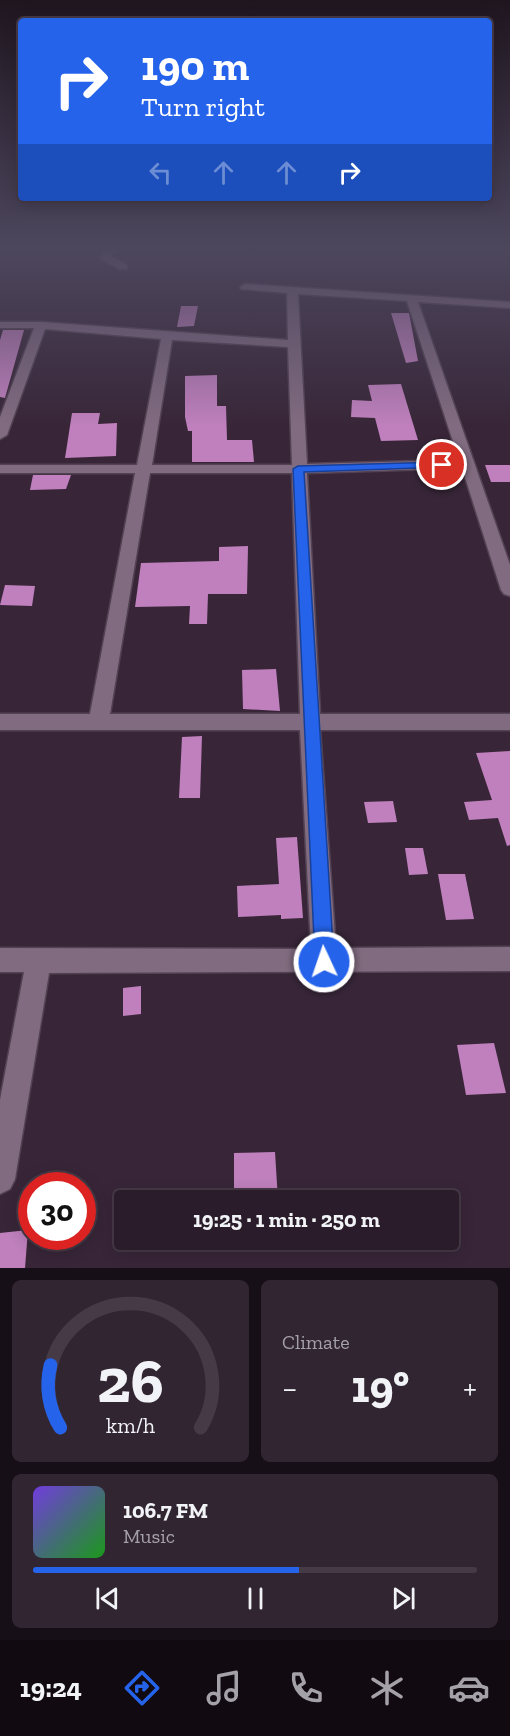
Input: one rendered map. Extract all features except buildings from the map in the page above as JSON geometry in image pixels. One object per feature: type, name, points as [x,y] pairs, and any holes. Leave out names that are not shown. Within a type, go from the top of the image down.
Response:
[{"type":"street","points":[[293,308],[310,722],[324,962]]},
{"type":"street","points":[[415,308],[510,590]]},
{"type":"street","points":[[0,325],[41,325],[294,344]]},
{"type":"street","points":[[0,435],[41,325]]},
{"type":"street","points":[[99,721],[167,336]]},
{"type":"street","points":[[0,469],[298,469],[466,464]]},
{"type":"street","points":[[0,722],[510,722]]},
{"type":"street","points":[[0,960],[324,962],[510,959]]},
{"type":"street","points":[[0,1179],[38,962]]},
{"type":"route","points":[[324,962],[298,469],[442,465]]}]
